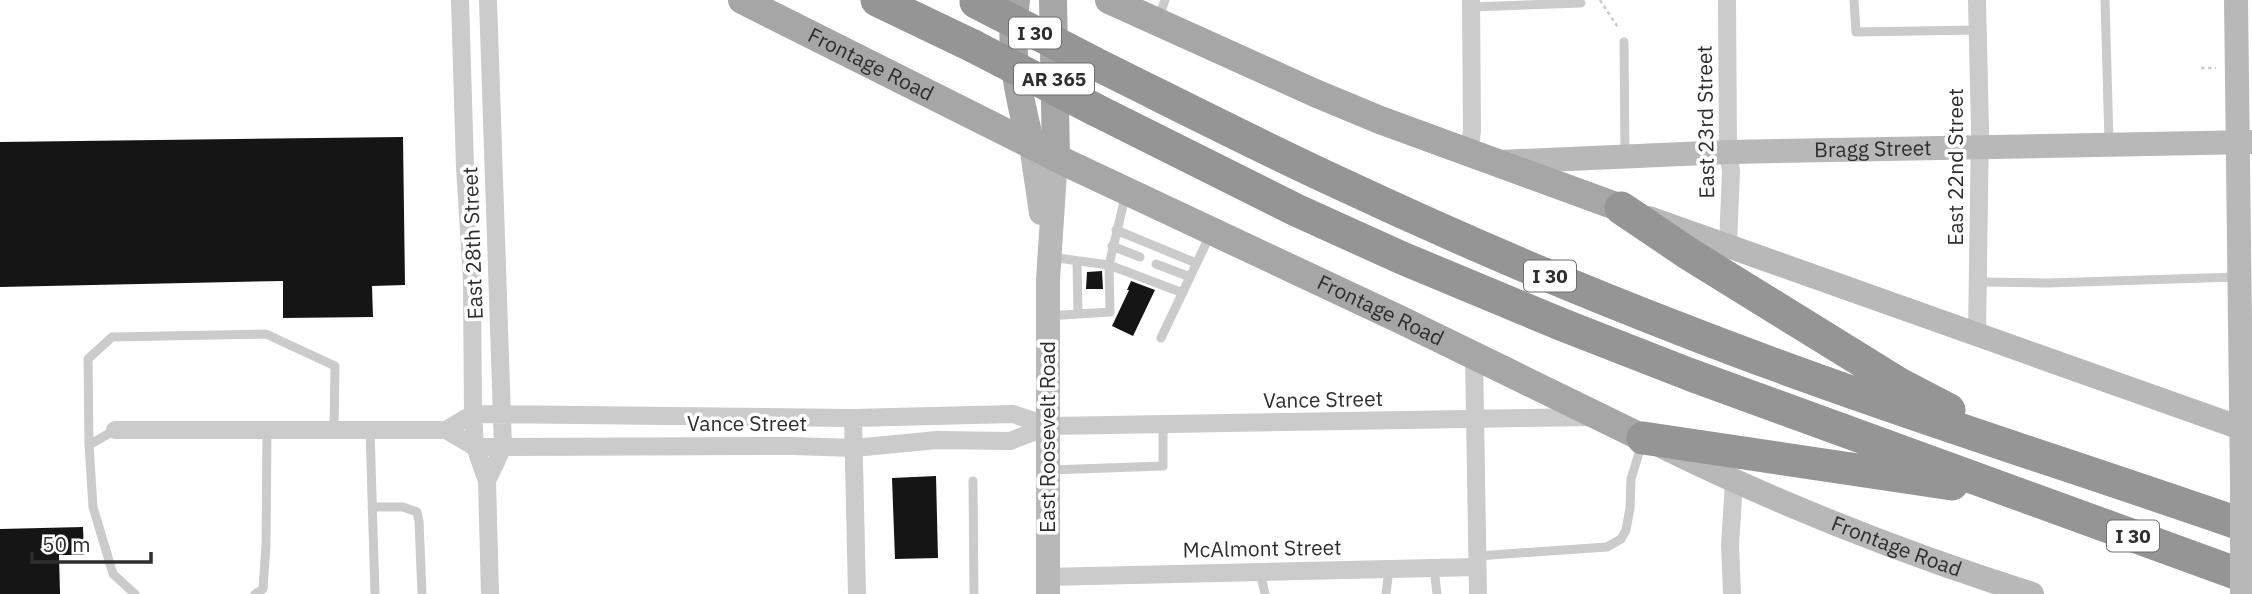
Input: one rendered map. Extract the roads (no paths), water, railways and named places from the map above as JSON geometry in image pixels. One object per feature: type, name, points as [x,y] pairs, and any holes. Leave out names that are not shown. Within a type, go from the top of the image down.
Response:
[{"type":"highway","name":"I 30","points":[[877,0],[1296,210],[1402,258],[1691,375],[2252,579]]},
{"type":"highway","name":"I 30","points":[[973,1],[1334,181],[1506,258],[1780,367],[2021,452],[2073,466],[2252,528]]},
{"type":"highway","points":[[1621,208],[1689,254],[1901,384],[2021,452]]},
{"type":"highway","points":[[1643,438],[2014,491]]},
{"type":"main road","name":"Frontage Road","points":[[742,0],[1056,158],[1474,355],[1734,482],[1985,587],[2032,594]]},
{"type":"main road","name":"East Roosevelt Road","points":[[1016,0],[1013,59],[1017,91],[1031,145],[1049,269]]},
{"type":"main road","name":"East Roosevelt Road","points":[[1047,585],[1048,316],[1056,158],[1053,0]]},
{"type":"main road","points":[[1109,0],[1161,11],[1315,93],[1482,157],[1977,334],[2247,419]]},
{"type":"main road","points":[[2236,0],[2244,142],[2239,277],[2247,419],[2242,485],[2242,594]]},
{"type":"main road","name":"Bragg Street","points":[[1482,157],[2244,142]]},
{"type":"street","name":"East 28th Street","points":[[460,0],[465,167],[472,280],[473,414],[475,447],[487,481],[490,594]]},
{"type":"street","name":"East 28th Street","points":[[487,481],[503,447],[488,0]]},
{"type":"street","name":"East 23rd Street","points":[[1727,0],[1728,152],[1731,171],[1728,244]]},
{"type":"street","name":"East 22nd Street","points":[[1977,0],[1980,148],[1977,334]]},
{"type":"street","points":[[1471,3],[1472,131],[1482,157]]},
{"type":"street","points":[[1474,355],[1478,594]]},
{"type":"street","name":"Vance Street","points":[[473,414],[853,418],[1013,414],[1049,426],[1598,417]]},
{"type":"street","points":[[446,430],[473,414]]},
{"type":"street","points":[[853,418],[858,594]]},
{"type":"street","name":"Vance Street","points":[[475,447],[854,448],[937,440],[1010,441],[1049,426]]},
{"type":"street","points":[[115,430],[446,430],[475,447]]},
{"type":"street","points":[[1731,594],[1730,545],[1734,482]]},
{"type":"street","name":"McAlmont Street","points":[[1047,585],[1260,572],[1434,568],[1477,562]]},
{"type":"lane","points":[[1854,0],[1856,32],[1978,30]]},
{"type":"lane","points":[[2105,0],[2109,145]]},
{"type":"lane","points":[[1471,3],[1581,4]]},
{"type":"lane","points":[[1623,38],[1625,156]]},
{"type":"lane","points":[[1048,316],[1110,312],[1109,265],[1127,192]]},
{"type":"lane","points":[[1116,230],[1196,263]]},
{"type":"lane","points":[[1161,338],[1212,231]]},
{"type":"lane","points":[[1112,246],[1140,257]]},
{"type":"lane","points":[[1077,261],[1078,314]]},
{"type":"lane","points":[[1049,269],[1077,261],[1109,265],[1183,293]]},
{"type":"lane","points":[[1156,264],[1190,277]]},
{"type":"lane","points":[[1979,282],[2048,283],[2239,277]]},
{"type":"lane","points":[[135,594],[113,574],[93,507],[88,359],[112,337],[266,334],[335,366],[334,430]]},
{"type":"lane","points":[[1048,470],[1163,466],[1163,425]]},
{"type":"lane","points":[[89,445],[115,430]]},
{"type":"lane","points":[[255,594],[263,589],[265,567],[267,430]]},
{"type":"lane","points":[[370,430],[375,594]]},
{"type":"lane","points":[[1477,562],[1607,547],[1621,539],[1626,530],[1630,508],[1631,479],[1643,438]]},
{"type":"lane","points":[[973,481],[974,594]]},
{"type":"lane","points":[[372,507],[403,507],[417,512],[422,594]]},
{"type":"lane","points":[[1434,568],[1437,594]]},
{"type":"lane","points":[[1386,594],[1389,569]]},
{"type":"lane","points":[[1260,572],[1265,594]]}]
